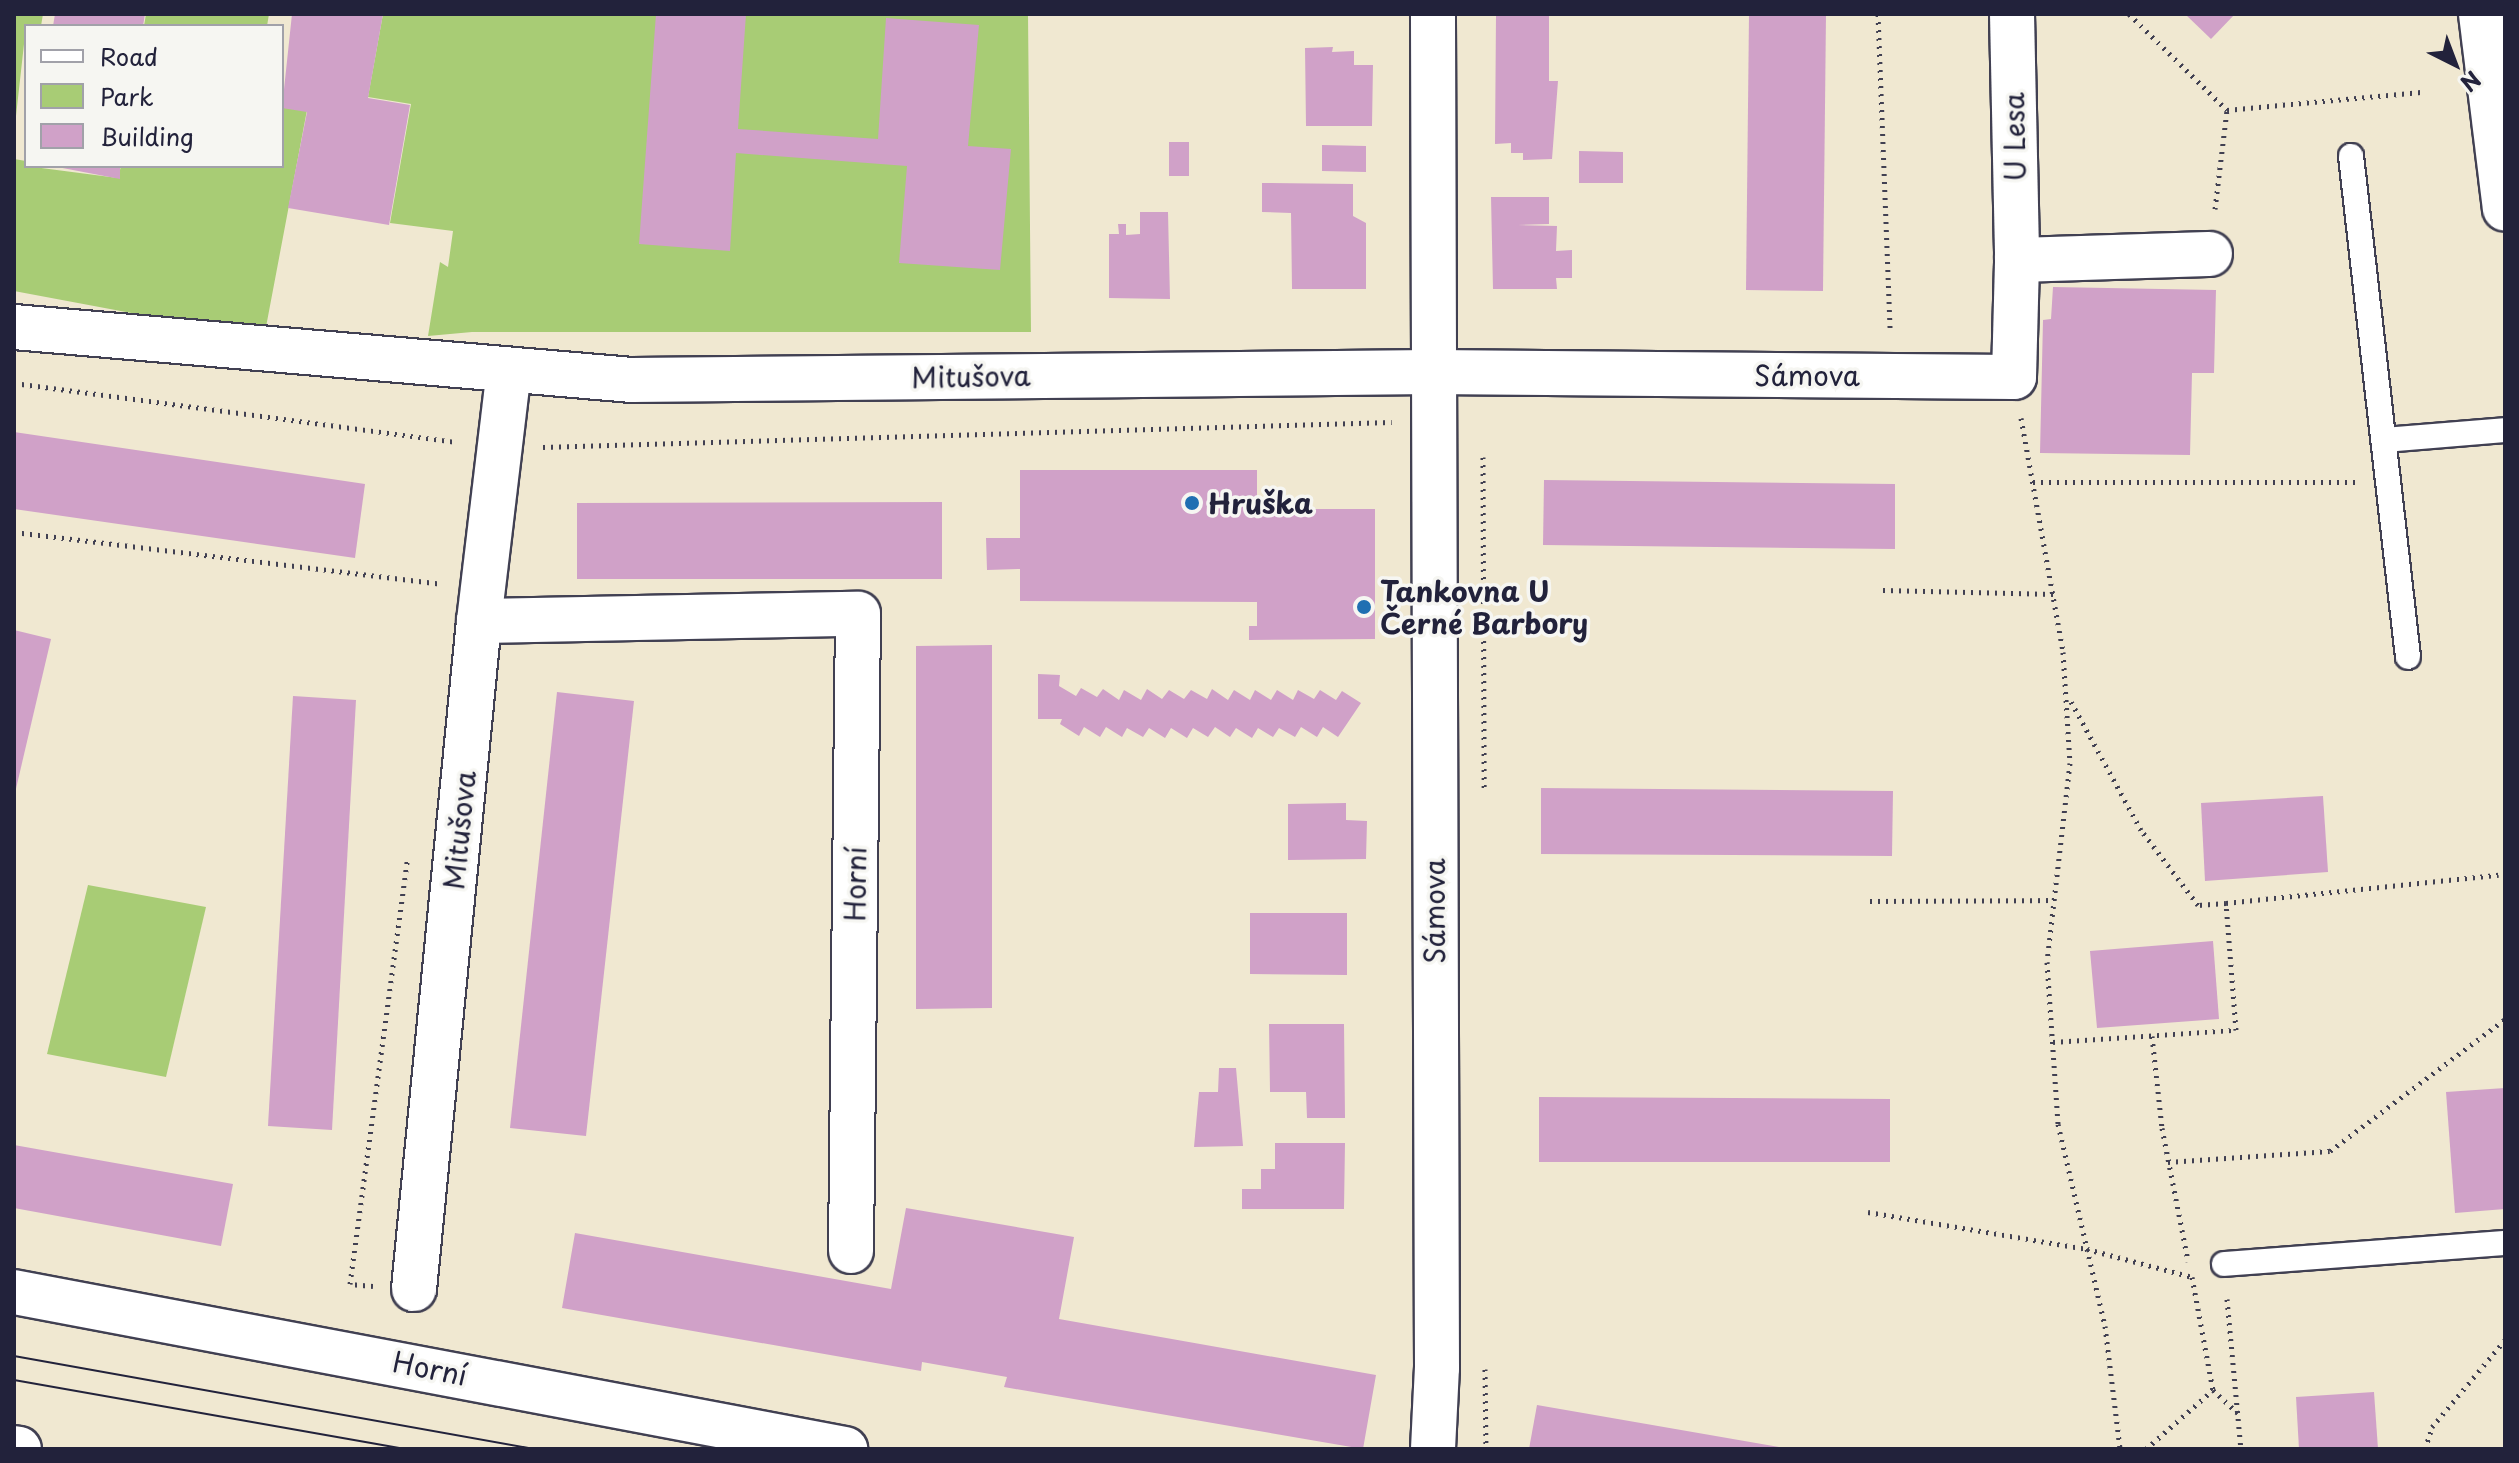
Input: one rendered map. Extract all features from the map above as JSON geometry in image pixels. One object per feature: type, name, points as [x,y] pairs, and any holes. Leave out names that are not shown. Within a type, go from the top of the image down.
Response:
[{"type":"street","name":"Sámova","points":[[1433,14],[1437,1368],[1433,1449]]},
{"type":"street","name":"U Lesa","points":[[2012,14],[2017,260],[2014,377]]},
{"type":"street","points":[[2481,14],[2505,209]]},
{"type":"street","points":[[2017,260],[2210,254]]},
{"type":"street","name":"Mitušova","points":[[14,327],[632,380],[1432,372]]},
{"type":"street","name":"Mitušova","points":[[414,1289],[479,621],[509,371]]},
{"type":"street","name":"Sámova","points":[[1432,372],[2014,377]]},
{"type":"street","name":"Horní","points":[[479,621],[858,614],[851,1251]]},
{"type":"street","name":"Horní","points":[[14,1292],[845,1449]]},
{"type":"lane","points":[[2351,156],[2408,657]]},
{"type":"lane","points":[[2384,440],[2505,430]]},
{"type":"lane","points":[[2224,1264],[2505,1243]]},
{"type":"path","points":[[1878,14],[1893,375]]},
{"type":"path","points":[[2129,14],[2227,110],[2421,92]]},
{"type":"path","points":[[2210,254],[2227,110]]},
{"type":"path","points":[[2014,377],[2054,594],[2066,694],[2070,763],[2047,962],[2058,1124],[2105,1326],[2120,1449]]},
{"type":"path","points":[[14,383],[500,448],[1432,421]]},
{"type":"path","points":[[1483,452],[1484,803]]},
{"type":"path","points":[[2033,482],[2388,481]]},
{"type":"path","points":[[14,532],[444,584],[442,600]]},
{"type":"path","points":[[1883,590],[2054,594]]},
{"type":"path","points":[[2066,694],[2141,830],[2198,905],[2499,875]]},
{"type":"path","points":[[409,849],[350,1284],[414,1289]]},
{"type":"path","points":[[1870,901],[2052,900]]},
{"type":"path","points":[[2053,1042],[2236,1030],[2226,903]]},
{"type":"path","points":[[2168,1162],[2330,1151],[2505,1019]]},
{"type":"path","points":[[2152,1036],[2168,1162],[2213,1390],[2238,1413]]},
{"type":"path","points":[[1868,1212],[2087,1249],[2192,1277]]},
{"type":"path","points":[[2224,1264],[2241,1449]]},
{"type":"path","points":[[2425,1449],[2432,1427],[2505,1340]]},
{"type":"path","points":[[1485,1355],[1486,1449]]},
{"type":"path","points":[[2146,1449],[2213,1390]]},
{"type":"green space","points":[[14,14],[43,14],[41,24],[24,24],[14,134]]},
{"type":"green space","points":[[146,14],[269,14],[267,24],[144,24]]},
{"type":"green space","points":[[383,14],[1028,14],[1031,332],[472,332],[428,336],[440,262],[448,267],[453,231],[390,223],[411,104],[368,97]]},
{"type":"green space","points":[[284,106],[307,110],[266,327],[142,315],[14,291],[14,159],[24,161],[24,168],[118,178],[120,168],[284,168]]},
{"type":"green space","points":[[88,885],[206,907],[166,1077],[47,1054]]},
{"type":"building","points":[[55,14],[145,14],[143,24],[53,24]]},
{"type":"building","points":[[292,14],[383,14],[368,98],[410,105],[389,225],[288,208],[307,112],[284,108]]},
{"type":"building","points":[[656,14],[746,14],[738,129],[878,139],[886,18],[979,25],[968,146],[1011,149],[1000,270],[899,263],[907,166],[736,153],[730,251],[639,244]]},
{"type":"building","points":[[1496,14],[1549,14],[1549,81],[1558,81],[1552,159],[1523,160],[1523,153],[1511,153],[1511,143],[1495,144]]},
{"type":"building","points":[[1749,14],[1826,14],[1823,291],[1746,290]]},
{"type":"building","points":[[2185,14],[2235,14],[2211,39]]},
{"type":"building","points":[[1333,47],[1332,52],[1354,51],[1354,65],[1373,65],[1372,126],[1306,126],[1305,48]]},
{"type":"building","points":[[1169,142],[1189,142],[1189,176],[1169,176]]},
{"type":"building","points":[[1322,145],[1366,146],[1366,172],[1322,171]]},
{"type":"building","points":[[1579,151],[1623,152],[1623,183],[1579,183]]},
{"type":"building","points":[[62,168],[120,168],[120,179]]},
{"type":"building","points":[[1262,183],[1353,184],[1353,216],[1366,223],[1366,289],[1292,289],[1291,213],[1262,212]]},
{"type":"building","points":[[1491,197],[1549,197],[1549,224],[1518,225],[1557,226],[1556,251],[1572,250],[1572,278],[1556,278],[1557,289],[1493,289]]},
{"type":"building","points":[[1140,212],[1168,212],[1170,299],[1109,298],[1109,234],[1119,234],[1118,224],[1126,224],[1126,235],[1140,234]]},
{"type":"building","points":[[2053,287],[2216,290],[2214,373],[2192,373],[2190,455],[2040,453],[2043,320],[2051,319]]},
{"type":"building","points":[[14,432],[365,484],[355,558],[14,509]]},
{"type":"building","points":[[1020,470],[1257,470],[1257,509],[1375,509],[1375,639],[1249,640],[1249,626],[1257,626],[1257,602],[1020,601],[1020,569],[987,570],[986,538],[1020,538]]},
{"type":"building","points":[[1544,480],[1895,484],[1895,549],[1543,545]]},
{"type":"building","points":[[942,502],[942,579],[577,579],[577,503]]},
{"type":"building","points":[[14,630],[51,639],[15,793],[14,793]]},
{"type":"building","points":[[992,645],[992,1008],[916,1009],[916,646]]},
{"type":"building","points":[[1038,674],[1060,675],[1059,686],[1076,696],[1081,688],[1097,697],[1103,689],[1119,700],[1124,690],[1141,700],[1147,689],[1162,699],[1169,690],[1184,699],[1191,690],[1207,699],[1212,689],[1228,700],[1234,690],[1250,700],[1255,690],[1271,700],[1277,690],[1293,700],[1298,690],[1314,699],[1320,690],[1336,700],[1342,691],[1361,703],[1338,737],[1323,727],[1317,737],[1301,727],[1295,737],[1279,728],[1273,737],[1258,728],[1252,738],[1236,728],[1230,737],[1215,727],[1208,737],[1193,728],[1187,738],[1171,728],[1165,738],[1149,728],[1143,737],[1127,728],[1122,737],[1106,727],[1100,737],[1084,727],[1079,736],[1060,724],[1062,719],[1038,719]]},
{"type":"building","points":[[557,692],[634,701],[586,1136],[510,1128]]},
{"type":"building","points":[[293,696],[356,700],[332,1130],[268,1126]]},
{"type":"building","points":[[1541,788],[1893,791],[1892,856],[1541,854]]},
{"type":"building","points":[[2323,796],[2328,872],[2205,881],[2201,803]]},
{"type":"building","points":[[1346,803],[1346,820],[1367,821],[1366,859],[1288,860],[1288,804]]},
{"type":"building","points":[[1250,913],[1347,913],[1347,975],[1250,974]]},
{"type":"building","points":[[2213,941],[2219,1019],[2097,1028],[2090,951]]},
{"type":"building","points":[[1269,1024],[1344,1024],[1345,1118],[1307,1118],[1306,1092],[1270,1092]]},
{"type":"building","points":[[1219,1068],[1236,1068],[1243,1146],[1194,1147],[1199,1092],[1218,1092]]},
{"type":"building","points":[[2505,1088],[2505,1209],[2455,1213],[2446,1092]]},
{"type":"building","points":[[1539,1097],[1890,1099],[1890,1162],[1539,1162]]},
{"type":"building","points":[[1275,1143],[1345,1143],[1344,1209],[1242,1209],[1242,1189],[1261,1189],[1261,1169],[1275,1169]]},
{"type":"building","points":[[14,1145],[233,1184],[221,1246],[14,1208]]},
{"type":"building","points":[[906,1208],[1074,1237],[1059,1319],[1376,1375],[1363,1449],[1004,1387],[1007,1377],[922,1362],[921,1371],[562,1308],[575,1233],[891,1289]]},
{"type":"building","points":[[2374,1392],[2378,1449],[2299,1449],[2296,1397]]},
{"type":"building","points":[[1537,1405],[1779,1447],[1779,1449],[1529,1449]]},
{"type":"tram line","points":[[14,1356],[534,1449]]},
{"type":"tram line","points":[[14,1380],[405,1449]]},
{"type":"place","name":"Hruška","points":[[1192,503]]},
{"type":"place","name":"Tankovna U Černé Barbory","points":[[1364,607]]}]
